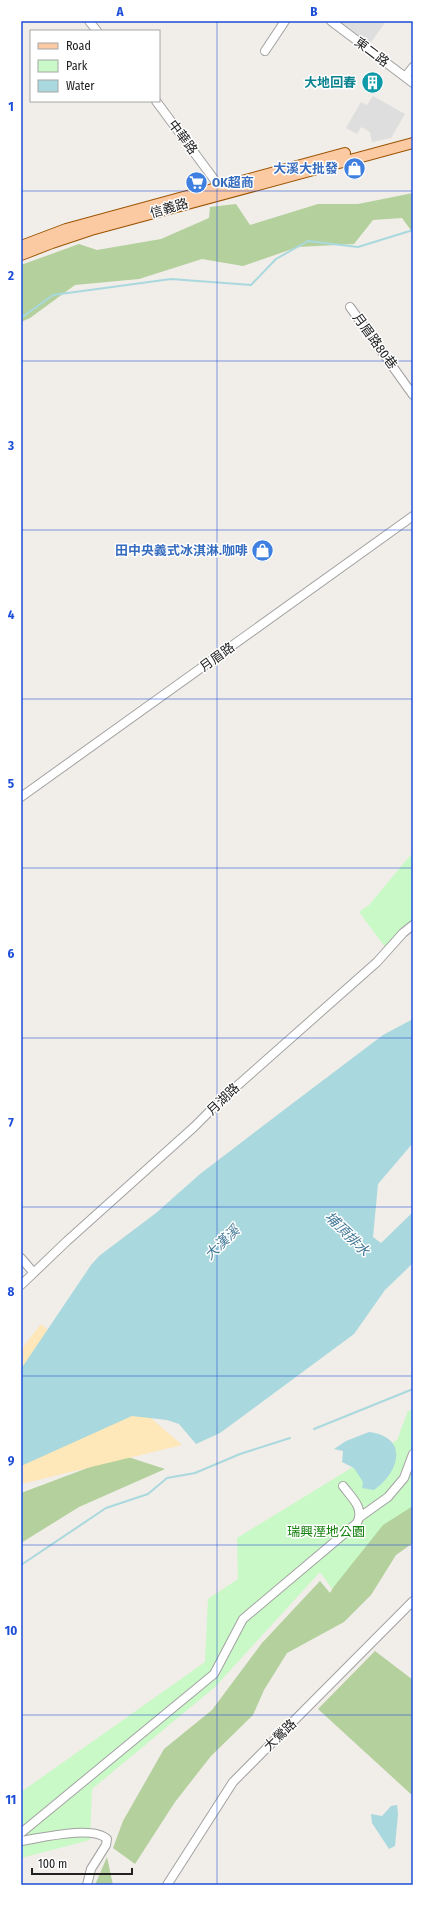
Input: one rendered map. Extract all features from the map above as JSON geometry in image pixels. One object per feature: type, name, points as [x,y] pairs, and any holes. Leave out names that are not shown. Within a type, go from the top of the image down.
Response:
[{"type":"main road","name":"信義路","points":[[21,256],[52,243],[91,230],[221,190],[413,136]]},
{"type":"main road","name":"信義路","points":[[21,246],[66,229],[413,143]]},
{"type":"street","points":[[89,21],[96,30]]},
{"type":"street","points":[[265,51],[285,21]]},
{"type":"street","name":"東二路","points":[[331,21],[413,83]]},
{"type":"street","points":[[405,77],[413,67]]},
{"type":"street","name":"中華路","points":[[157,102],[221,190]]},
{"type":"street","name":"月眉路80巷","points":[[350,307],[413,395]]},
{"type":"street","name":"月眉路","points":[[21,797],[413,516]]},
{"type":"street","name":"月湖路","points":[[21,1285],[33,1272],[194,1127],[220,1101],[377,962],[403,933],[413,925]]},
{"type":"street","points":[[21,1258],[33,1272]]},
{"type":"street","points":[[21,1833],[214,1674],[243,1619],[352,1527],[360,1517],[388,1497],[404,1478],[413,1454]]},
{"type":"street","points":[[343,1486],[360,1510],[360,1517]]},
{"type":"street","name":"大鶯路","points":[[167,1885],[234,1782],[413,1601]]},
{"type":"street","points":[[21,1841],[88,1832],[103,1835],[107,1839],[106,1846],[91,1869],[87,1885]]},
{"type":"shaded area","points":[[335,21],[386,21],[369,45]]},
{"type":"shaded area","points":[[373,96],[405,114],[391,138],[372,142],[370,132],[361,127],[357,134],[346,128],[361,102],[367,105]]},
{"type":"green space","points":[[413,193],[413,233],[402,218],[373,220],[354,244],[298,247],[243,266],[202,259],[139,279],[75,285],[30,318],[21,322],[21,265],[79,244],[97,250],[161,239],[209,218],[210,207],[236,204],[250,225],[318,204],[358,204]]},
{"type":"green space","points":[[413,852],[413,923],[385,947],[359,912],[369,905]]},
{"type":"green space","name":"瑞興溼地公園","points":[[413,1410],[413,1506],[383,1525],[332,1589],[320,1572],[215,1687],[92,1789],[90,1840],[21,1858],[21,1792],[205,1662],[208,1599],[238,1579],[237,1538],[397,1440],[408,1411]]},
{"type":"green space","points":[[122,1455],[165,1469],[79,1507],[21,1543],[21,1493]]},
{"type":"green space","points":[[413,1486],[413,1543],[396,1555],[371,1595],[344,1622],[287,1653],[264,1690],[253,1715],[211,1756],[175,1802],[135,1864],[113,1848],[123,1821],[164,1749],[212,1710],[262,1643],[320,1581],[330,1593],[369,1525]]},
{"type":"green space","points":[[375,1651],[413,1680],[413,1796],[318,1709]]},
{"type":"green space","points":[[107,1857],[113,1885],[95,1885]]},
{"type":"sand","points":[[41,1324],[182,1445],[21,1484],[21,1350]]},
{"type":"water","points":[[413,1019],[413,1143],[378,1184],[373,1237],[381,1243],[413,1212],[413,1263],[385,1290],[354,1334],[220,1433],[196,1444],[179,1424],[167,1420],[132,1416],[21,1466],[21,1369],[91,1265],[99,1256],[156,1213],[200,1174],[383,1035]]},
{"type":"water","points":[[369,1432],[382,1435],[390,1441],[395,1448],[396,1456],[390,1474],[383,1483],[374,1490],[362,1488],[363,1482],[354,1468],[342,1462],[343,1451],[334,1449],[346,1441]]},
{"type":"water","points":[[397,1805],[398,1814],[395,1846],[389,1849],[372,1823],[371,1814],[382,1816],[391,1806]]},
{"type":"waterway","points":[[21,318],[53,295],[171,279],[251,285],[276,259],[308,241],[358,247],[413,230]]},
{"type":"waterway","points":[[314,1429],[413,1389]]},
{"type":"waterway","points":[[21,1565],[106,1508],[148,1494],[167,1478],[195,1473],[240,1454],[290,1438]]},
{"type":"place","name":"大地回春","points":[[372,82]]},
{"type":"place","name":"大溪大批發","points":[[354,168]]},
{"type":"place","name":"OK超商","points":[[196,182]]},
{"type":"place","name":"田中央義式冰淇淋.咖啡","points":[[263,550]]},
{"type":"water label","name":"埔頂排水","points":[[347,1234]]},
{"type":"water label","name":"大漢溪","points":[[222,1243]]}]
